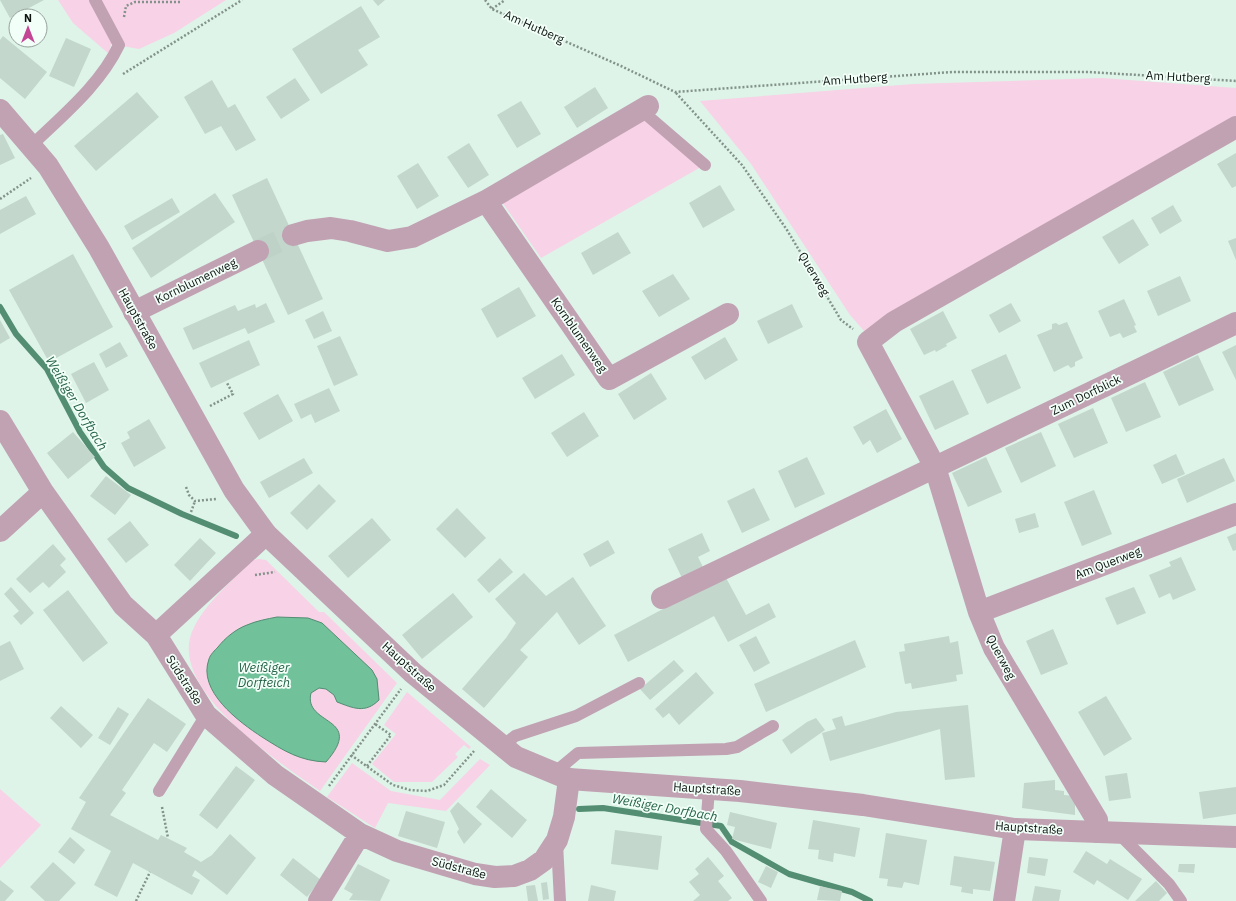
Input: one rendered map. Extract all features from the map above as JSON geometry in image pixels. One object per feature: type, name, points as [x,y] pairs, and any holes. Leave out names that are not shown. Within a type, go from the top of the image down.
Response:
[{"type":"street","points":[[293,235],[307,231],[331,228],[350,231],[388,241],[412,237],[486,201],[644,108]]},
{"type":"street","name":"Hauptstraße","points":[[0,110],[32,145],[48,166],[99,248],[234,490],[266,534],[413,673],[516,757],[561,776],[709,789],[863,805],[1015,829],[1236,837]]},
{"type":"street","points":[[868,342],[894,322],[1236,127]]},
{"type":"street","name":"Kornblumenweg","points":[[486,201],[609,379],[728,314]]},
{"type":"street","name":"Kornblumenweg","points":[[134,312],[258,251]]},
{"type":"street","name":"Zum Dorfblick","points":[[935,467],[1236,323]]},
{"type":"street","name":"Querweg","points":[[868,342],[935,467],[979,612],[994,648],[1097,820],[1108,833]]},
{"type":"street","name":"Südstraße","points":[[0,421],[43,492],[123,605],[156,635],[206,715],[274,775],[360,834],[397,851],[474,874],[495,877],[514,876],[530,870],[544,860],[557,840],[564,817],[561,776]]},
{"type":"street","points":[[662,598],[935,467]]},
{"type":"street","points":[[0,532],[43,492]]},
{"type":"street","name":"Am Querweg","points":[[979,612],[1236,514]]},
{"type":"street","points":[[156,635],[266,534]]},
{"type":"street","points":[[1004,901],[1015,829]]},
{"type":"street","points":[[319,901],[360,834]]},
{"type":"lane","points":[[32,145],[80,98],[111,62],[119,45],[95,0]]},
{"type":"lane","points":[[644,108],[705,165]]},
{"type":"lane","points":[[496,741],[576,716],[639,683]]},
{"type":"lane","points":[[159,791],[206,715]]},
{"type":"lane","points":[[561,776],[578,753],[726,749],[737,747],[773,726]]},
{"type":"lane","points":[[709,789],[706,824],[761,901]]},
{"type":"lane","points":[[1108,833],[1169,884],[1181,901]]},
{"type":"lane","points":[[557,840],[560,901]]},
{"type":"path","points":[[119,45],[126,6],[135,2],[180,2],[180,0]]},
{"type":"path","points":[[119,76],[242,0]]},
{"type":"path","points":[[485,0],[492,9],[505,0]]},
{"type":"path","name":"Am Hutberg","points":[[492,9],[675,92],[952,72],[1090,72],[1236,81]]},
{"type":"path","name":"Querweg","points":[[675,92],[742,165],[787,230],[841,320],[868,342]]},
{"type":"path","points":[[0,199],[48,166]]},
{"type":"path","points":[[192,415],[233,394],[227,383]]},
{"type":"path","points":[[186,487],[189,495],[196,501],[212,501],[234,490]]},
{"type":"path","points":[[191,512],[196,501]]},
{"type":"path","points":[[316,804],[413,673]]},
{"type":"path","points":[[367,766],[391,735],[375,724]]},
{"type":"path","points":[[351,755],[393,785],[410,790],[427,791],[444,785],[496,741]]},
{"type":"path","points":[[159,791],[168,838]]},
{"type":"path","points":[[136,901],[150,872]]},
{"type":"shaded area","points":[[58,0],[226,0],[174,33],[139,49],[111,44],[109,54],[73,23]]},
{"type":"shaded area","points":[[1102,78],[1236,88],[1236,117],[864,331],[850,315],[751,164],[700,101],[913,84]]},
{"type":"shaded area","points":[[643,119],[701,167],[541,258],[500,199]]},
{"type":"shaded area","points":[[253,560],[266,560],[319,612],[324,612],[397,683],[320,791],[258,745],[214,704],[199,682],[190,660],[190,638],[200,617],[226,586]],"holes":[[[322,622],[365,710],[337,702],[334,695],[327,689],[319,688],[311,693],[310,702],[312,708],[333,725],[337,732],[339,741],[292,755],[247,727]]]},
{"type":"shaded area","points":[[407,692],[471,747],[469,749],[464,745],[455,754],[458,757],[432,782],[394,782],[372,764],[396,734],[384,725]]},
{"type":"shaded area","points":[[480,759],[490,765],[446,811],[388,803],[375,828],[327,797],[352,763],[391,791],[440,800]]},
{"type":"shaded area","points":[[0,789],[41,825],[0,868]]},
{"type":"water","name":"Weißiger Dorfteich","points":[[277,617],[308,618],[322,623],[372,670],[377,679],[379,700],[369,707],[354,708],[337,702],[334,695],[326,689],[319,688],[311,693],[311,704],[316,711],[337,729],[339,736],[337,747],[326,762],[308,760],[292,754],[253,731],[222,704],[214,694],[209,683],[207,671],[210,656],[224,640],[235,631],[243,627],[258,621]]},
{"type":"building","points":[[0,0],[44,0],[29,8],[8,8],[8,14]]},
{"type":"building","points":[[373,0],[385,0],[378,6]]},
{"type":"building","points":[[361,6],[380,37],[358,50],[368,65],[321,94],[292,49]]},
{"type":"building","points":[[3,36],[8,40],[8,48],[18,48],[47,72],[25,99],[0,78],[0,40]]},
{"type":"building","points":[[66,38],[91,49],[74,87],[49,76]]},
{"type":"building","points":[[295,78],[310,100],[281,119],[266,97]]},
{"type":"building","points":[[212,80],[228,108],[235,104],[256,140],[236,151],[221,126],[205,134],[184,97]]},
{"type":"building","points":[[595,87],[608,108],[577,128],[564,107]]},
{"type":"building","points":[[137,92],[159,117],[96,171],[74,146]]},
{"type":"building","points":[[521,101],[541,134],[517,148],[497,115]]},
{"type":"building","points":[[3,134],[15,158],[0,165],[0,135]]},
{"type":"building","points":[[469,143],[489,175],[468,188],[447,157]]},
{"type":"building","points":[[1236,153],[1236,186],[1232,188],[1217,164]]},
{"type":"building","points":[[418,163],[439,196],[417,209],[397,176]]},
{"type":"building","points":[[267,178],[323,299],[288,315],[232,195]]},
{"type":"building","points":[[720,185],[735,210],[703,228],[689,203]]},
{"type":"building","points":[[215,193],[235,222],[151,278],[132,248]]},
{"type":"building","points":[[26,196],[36,214],[0,234],[0,210]]},
{"type":"building","points":[[172,198],[180,212],[132,240],[124,226]]},
{"type":"building","points":[[1173,205],[1182,221],[1160,234],[1151,218]]},
{"type":"building","points":[[1133,219],[1149,245],[1119,264],[1102,237]]},
{"type":"building","points":[[618,232],[631,253],[593,275],[581,253]]},
{"type":"building","points":[[1236,238],[1236,260],[1228,241]]},
{"type":"building","points":[[73,254],[113,327],[49,362],[9,290]]},
{"type":"building","points":[[673,274],[690,299],[659,317],[642,291]]},
{"type":"building","points":[[1180,276],[1191,301],[1158,316],[1147,291]]},
{"type":"building","points":[[519,287],[536,316],[497,338],[481,309]]},
{"type":"building","points":[[1124,299],[1136,325],[1134,326],[1137,332],[1123,338],[1120,333],[1110,337],[1098,311]]},
{"type":"building","points":[[266,303],[275,322],[248,334],[245,328],[193,350],[183,328],[235,305],[238,311],[255,304],[256,308]]},
{"type":"building","points":[[1011,303],[1021,321],[999,333],[989,315]]},
{"type":"building","points":[[792,304],[803,327],[768,344],[757,321]]},
{"type":"building","points":[[323,311],[332,331],[314,339],[305,320]]},
{"type":"building","points":[[943,311],[957,338],[936,352],[935,350],[924,355],[910,329]]},
{"type":"building","points":[[0,320],[10,338],[0,344]]},
{"type":"building","points":[[1067,322],[1083,358],[1075,362],[1075,366],[1071,368],[1068,365],[1054,372],[1037,335],[1052,329],[1052,324],[1056,323],[1059,325]]},
{"type":"building","points":[[340,336],[358,375],[334,386],[317,346]]},
{"type":"building","points":[[725,337],[738,360],[705,380],[691,357]]},
{"type":"building","points":[[249,340],[260,365],[211,388],[199,363]]},
{"type":"building","points":[[120,342],[128,356],[106,368],[99,354]]},
{"type":"building","points":[[1236,345],[1236,380],[1222,352]]},
{"type":"building","points":[[562,354],[575,375],[535,399],[522,378]]},
{"type":"building","points":[[1006,354],[1021,388],[987,404],[971,370]]},
{"type":"building","points":[[1198,355],[1214,390],[1179,406],[1163,372]]},
{"type":"building","points":[[94,362],[109,390],[86,403],[71,374]]},
{"type":"building","points":[[651,373],[667,399],[634,420],[618,394]]},
{"type":"building","points":[[953,380],[969,414],[935,430],[919,396]]},
{"type":"building","points":[[1145,382],[1161,417],[1126,432],[1111,398]]},
{"type":"building","points":[[329,388],[340,411],[315,423],[311,414],[301,419],[294,404]]},
{"type":"building","points":[[278,394],[293,421],[259,440],[243,413]]},
{"type":"building","points":[[1093,408],[1108,443],[1074,458],[1058,424]]},
{"type":"building","points":[[886,409],[902,439],[877,453],[870,440],[863,445],[853,427]]},
{"type":"building","points":[[584,412],[599,436],[567,457],[551,433]]},
{"type":"building","points":[[149,419],[166,448],[134,467],[121,443],[130,438],[127,432]]},
{"type":"building","points":[[73,432],[95,457],[68,479],[47,453]]},
{"type":"building","points":[[1041,432],[1056,466],[1021,483],[1005,448]]},
{"type":"building","points":[[1176,454],[1185,474],[1162,484],[1153,465]]},
{"type":"building","points":[[807,457],[825,494],[795,508],[778,471]]},
{"type":"building","points":[[986,457],[1002,492],[968,507],[952,473]]},
{"type":"building","points":[[304,458],[313,473],[269,498],[260,482]]},
{"type":"building","points":[[1224,458],[1235,481],[1187,503],[1177,479]]},
{"type":"building","points":[[106,476],[131,495],[115,515],[90,496]]},
{"type":"building","points":[[319,484],[336,501],[307,530],[290,513]]},
{"type":"building","points":[[754,488],[770,520],[742,533],[727,501]]},
{"type":"building","points":[[1094,490],[1112,534],[1082,546],[1064,502]]},
{"type":"building","points":[[457,508],[486,538],[465,558],[436,529]]},
{"type":"building","points":[[1035,513],[1039,527],[1019,533],[1015,519]]},
{"type":"building","points":[[372,518],[391,540],[348,578],[328,556]]},
{"type":"building","points":[[130,521],[149,545],[126,563],[107,539]]},
{"type":"building","points":[[702,533],[710,551],[698,557],[704,569],[683,580],[668,549]]},
{"type":"building","points":[[1236,533],[1236,550],[1233,551],[1227,537]]},
{"type":"building","points":[[200,538],[216,553],[190,581],[174,565]]},
{"type":"building","points":[[608,540],[615,553],[590,567],[583,554]]},
{"type":"building","points":[[53,544],[66,559],[60,565],[66,572],[49,588],[43,582],[30,593],[16,579]]},
{"type":"building","points":[[1181,557],[1196,590],[1173,600],[1170,593],[1159,598],[1149,575],[1171,566],[1169,562]]},
{"type":"building","points":[[500,558],[513,572],[489,593],[477,580]]},
{"type":"building","points":[[524,573],[546,596],[573,577],[606,626],[579,645],[557,612],[520,650],[528,657],[484,708],[462,689],[506,638],[516,623],[495,599]]},
{"type":"building","points":[[725,576],[746,615],[769,603],[776,617],[728,642],[714,616],[628,662],[614,635]]},
{"type":"building","points":[[11,587],[34,613],[21,625],[13,616],[19,611],[4,594]]},
{"type":"building","points":[[1134,587],[1146,613],[1117,625],[1105,598]]},
{"type":"building","points":[[68,590],[108,643],[83,662],[43,610]]},
{"type":"building","points":[[453,593],[473,617],[422,659],[402,635]]},
{"type":"building","points":[[1053,629],[1068,664],[1041,675],[1026,641]]},
{"type":"building","points":[[756,636],[770,663],[754,672],[739,645]]},
{"type":"building","points":[[949,636],[950,643],[958,641],[963,674],[956,675],[957,681],[912,689],[911,683],[905,684],[899,652],[905,651],[904,644]]},
{"type":"building","points":[[855,640],[866,667],[766,712],[754,684]]},
{"type":"building","points":[[10,641],[24,669],[0,681],[0,646]]},
{"type":"building","points":[[674,660],[684,671],[650,700],[640,689]]},
{"type":"building","points":[[696,672],[714,693],[679,725],[669,713],[663,718],[655,709]]},
{"type":"building","points":[[1106,696],[1132,739],[1104,756],[1078,712]]},
{"type":"building","points":[[148,698],[186,724],[167,752],[154,743],[122,790],[126,793],[110,815],[158,840],[161,835],[187,848],[184,852],[201,862],[212,855],[230,834],[256,858],[227,895],[195,870],[192,876],[200,880],[192,895],[133,863],[117,897],[94,885],[111,851],[71,829],[86,802],[79,798]]},
{"type":"building","points":[[968,705],[975,777],[945,780],[940,729],[830,761],[822,733],[836,729],[832,719],[842,716],[845,726],[896,712]]},
{"type":"building","points":[[61,706],[93,735],[81,748],[50,718]]},
{"type":"building","points":[[118,707],[129,714],[110,745],[98,738]]},
{"type":"building","points":[[816,718],[825,730],[791,754],[782,740],[807,722]]},
{"type":"building","points":[[236,766],[255,780],[217,829],[199,815]]},
{"type":"building","points":[[1127,773],[1131,798],[1109,801],[1105,776]]},
{"type":"building","points":[[1055,780],[1055,790],[1064,791],[1064,795],[1075,796],[1075,815],[1022,808],[1024,783]]},
{"type":"building","points":[[1236,787],[1236,814],[1203,819],[1199,792]]},
{"type":"building","points":[[491,789],[527,820],[512,838],[476,807]]},
{"type":"building","points":[[458,802],[482,824],[464,844],[457,832],[459,829],[450,811]]},
{"type":"building","points":[[406,811],[445,822],[437,848],[398,836]]},
{"type":"building","points":[[730,812],[777,823],[771,849],[732,839],[735,827],[727,825]]},
{"type":"building","points":[[813,820],[860,828],[855,857],[834,853],[833,862],[818,859],[819,850],[808,849]]},
{"type":"building","points":[[615,830],[662,836],[658,870],[611,864]]},
{"type":"building","points":[[886,833],[927,840],[919,885],[904,882],[902,888],[887,886],[888,879],[879,878]]},
{"type":"building","points":[[70,837],[85,850],[74,864],[58,852]]},
{"type":"building","points":[[1086,851],[1107,864],[1110,859],[1142,879],[1128,900],[1097,880],[1094,885],[1073,872]]},
{"type":"building","points":[[954,856],[995,862],[990,891],[973,889],[973,894],[961,892],[962,887],[950,885]]},
{"type":"building","points":[[708,857],[724,876],[718,881],[732,898],[728,901],[693,901],[700,895],[689,882],[699,874],[695,869]]},
{"type":"building","points":[[1029,857],[1048,859],[1045,876],[1027,873]]},
{"type":"building","points":[[293,858],[321,880],[307,897],[280,875]]},
{"type":"building","points":[[53,862],[76,883],[59,901],[45,901],[30,887]]},
{"type":"building","points":[[358,864],[390,880],[380,901],[349,900],[353,894],[344,889]]},
{"type":"building","points":[[1179,864],[1195,864],[1194,873],[1178,872]]},
{"type":"building","points":[[766,866],[778,872],[771,888],[758,882]]},
{"type":"building","points":[[0,880],[14,891],[5,901],[0,901]]},
{"type":"building","points":[[1156,881],[1167,893],[1159,901],[1135,901]]},
{"type":"building","points":[[547,882],[549,899],[543,900],[541,883]]},
{"type":"building","points":[[535,885],[538,901],[528,901],[526,886]]},
{"type":"building","points":[[591,885],[616,891],[614,901],[588,901]]},
{"type":"building","points":[[820,886],[842,891],[840,901],[817,900]]},
{"type":"building","points":[[1035,886],[1061,890],[1059,901],[1032,901]]},
{"type":"waterway","name":"Weißiger Dorfbach","points":[[0,307],[16,334],[47,369],[80,432],[104,467],[128,488],[182,514],[236,536]]},
{"type":"waterway","name":"Weißiger Dorfbach","points":[[579,809],[603,808],[721,826],[732,842],[789,874],[852,892],[870,901]]},
{"type":"tunnel","points":[[258,251],[293,235]]}]
